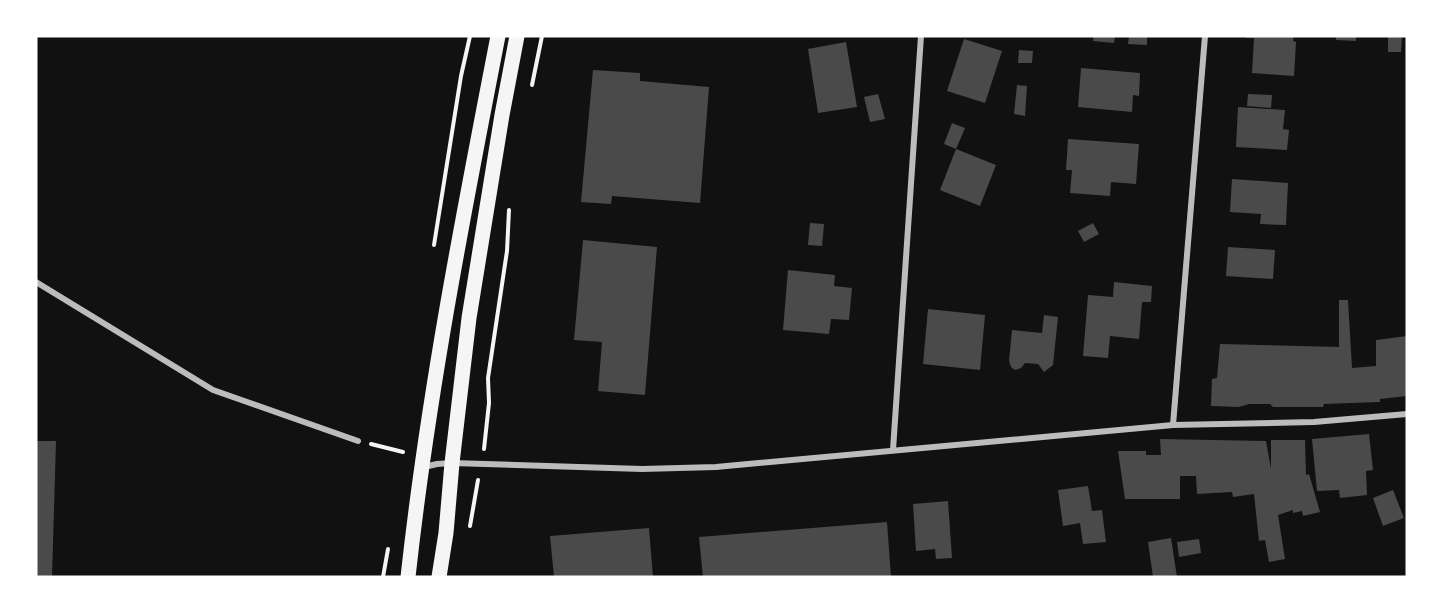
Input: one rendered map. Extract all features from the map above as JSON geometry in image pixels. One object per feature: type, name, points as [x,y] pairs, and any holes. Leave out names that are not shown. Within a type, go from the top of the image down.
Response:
[{"type":"main road","points":[[408,577],[421,468],[453,268],[498,36]]},
{"type":"main road","points":[[439,577],[469,318],[517,36]]},
{"type":"street","points":[[893,450],[921,36]]},
{"type":"street","points":[[1173,425],[1205,36]]},
{"type":"street","points":[[36,282],[213,390],[358,441]]},
{"type":"street","points":[[421,468],[452,463],[651,469],[716,466],[1173,425],[1314,422],[1407,414]]},
{"type":"path","points":[[530,92],[542,36]]},
{"type":"path","points":[[467,536],[488,426],[490,391],[488,378],[507,251],[509,205]]},
{"type":"path","points":[[358,441],[403,452]]},
{"type":"building","points":[[1094,36],[1115,36],[1114,43],[1093,41]]},
{"type":"building","points":[[1129,36],[1147,36],[1147,45],[1128,44]]},
{"type":"building","points":[[1246,36],[1294,36],[1293,41],[1296,42],[1294,76],[1252,73],[1254,38],[1246,38]]},
{"type":"building","points":[[1336,36],[1356,36],[1356,41],[1336,40]]},
{"type":"building","points":[[1388,36],[1402,36],[1401,52],[1388,52]]},
{"type":"building","points":[[964,39],[1002,51],[985,103],[947,91]]},
{"type":"building","points":[[846,42],[857,107],[818,113],[808,49]]},
{"type":"building","points":[[1019,50],[1033,51],[1032,63],[1018,63]]},
{"type":"building","points":[[1081,68],[1140,73],[1139,96],[1133,95],[1132,112],[1078,107]]},
{"type":"building","points":[[593,70],[640,73],[640,81],[709,87],[700,203],[612,196],[611,204],[581,202]]},
{"type":"building","points":[[1017,85],[1027,86],[1025,116],[1014,114]]},
{"type":"building","points":[[878,94],[885,119],[870,122],[864,97]]},
{"type":"building","points":[[1248,94],[1272,95],[1271,108],[1247,106]]},
{"type":"building","points":[[1238,107],[1285,110],[1283,129],[1289,130],[1287,150],[1236,147]]},
{"type":"building","points":[[952,123],[965,128],[956,149],[944,144]]},
{"type":"building","points":[[1068,139],[1139,144],[1136,184],[1111,182],[1110,196],[1070,193],[1072,170],[1066,170]]},
{"type":"building","points":[[956,149],[996,165],[980,206],[940,190]]},
{"type":"building","points":[[1232,179],[1288,183],[1286,225],[1260,224],[1261,214],[1230,212]]},
{"type":"building","points":[[810,223],[824,224],[822,246],[808,245]]},
{"type":"building","points":[[1093,223],[1099,234],[1084,242],[1078,231]]},
{"type":"building","points":[[583,240],[657,247],[645,395],[598,391],[602,342],[574,340]]},
{"type":"building","points":[[1228,247],[1275,250],[1273,279],[1226,276]]},
{"type":"building","points":[[788,270],[835,275],[834,286],[852,288],[849,320],[831,319],[829,334],[783,330]]},
{"type":"building","points":[[1114,282],[1152,286],[1151,302],[1142,302],[1139,339],[1110,336],[1108,358],[1083,356],[1088,295],[1113,297]]},
{"type":"building","points":[[1339,300],[1348,300],[1352,368],[1376,366],[1376,340],[1407,336],[1407,396],[1380,399],[1380,402],[1324,404],[1323,407],[1273,407],[1270,404],[1249,404],[1239,407],[1211,406],[1212,379],[1217,378],[1220,344],[1339,347]]},
{"type":"building","points":[[928,309],[985,315],[980,370],[923,364]]},
{"type":"building","points":[[1044,315],[1058,317],[1053,365],[1044,372],[1038,364],[1025,363],[1021,368],[1015,370],[1009,361],[1012,330],[1042,333]]},
{"type":"building","points":[[1369,434],[1373,470],[1366,471],[1367,495],[1340,498],[1339,490],[1317,491],[1312,439]]},
{"type":"building","points":[[1160,439],[1266,441],[1271,469],[1271,440],[1305,440],[1306,475],[1309,474],[1320,512],[1303,516],[1302,511],[1293,513],[1293,510],[1278,515],[1285,559],[1269,562],[1265,540],[1259,541],[1254,494],[1233,497],[1232,492],[1197,494],[1196,476],[1180,476],[1180,499],[1125,499],[1118,451],[1146,451],[1146,455],[1161,455]]},
{"type":"building","points":[[36,441],[56,441],[52,577],[36,577]]},
{"type":"building","points":[[1088,486],[1092,511],[1102,510],[1106,542],[1083,544],[1080,523],[1063,526],[1058,490]]},
{"type":"building","points":[[1393,490],[1404,518],[1383,526],[1373,498]]},
{"type":"building","points":[[948,501],[952,558],[936,559],[935,549],[916,551],[913,504]]},
{"type":"building","points":[[887,522],[891,577],[703,577],[699,537]]},
{"type":"building","points":[[649,528],[653,577],[554,577],[550,536]]},
{"type":"building","points":[[1171,538],[1177,577],[1153,577],[1148,542]]},
{"type":"building","points":[[1199,539],[1201,553],[1179,557],[1177,542]]}]
